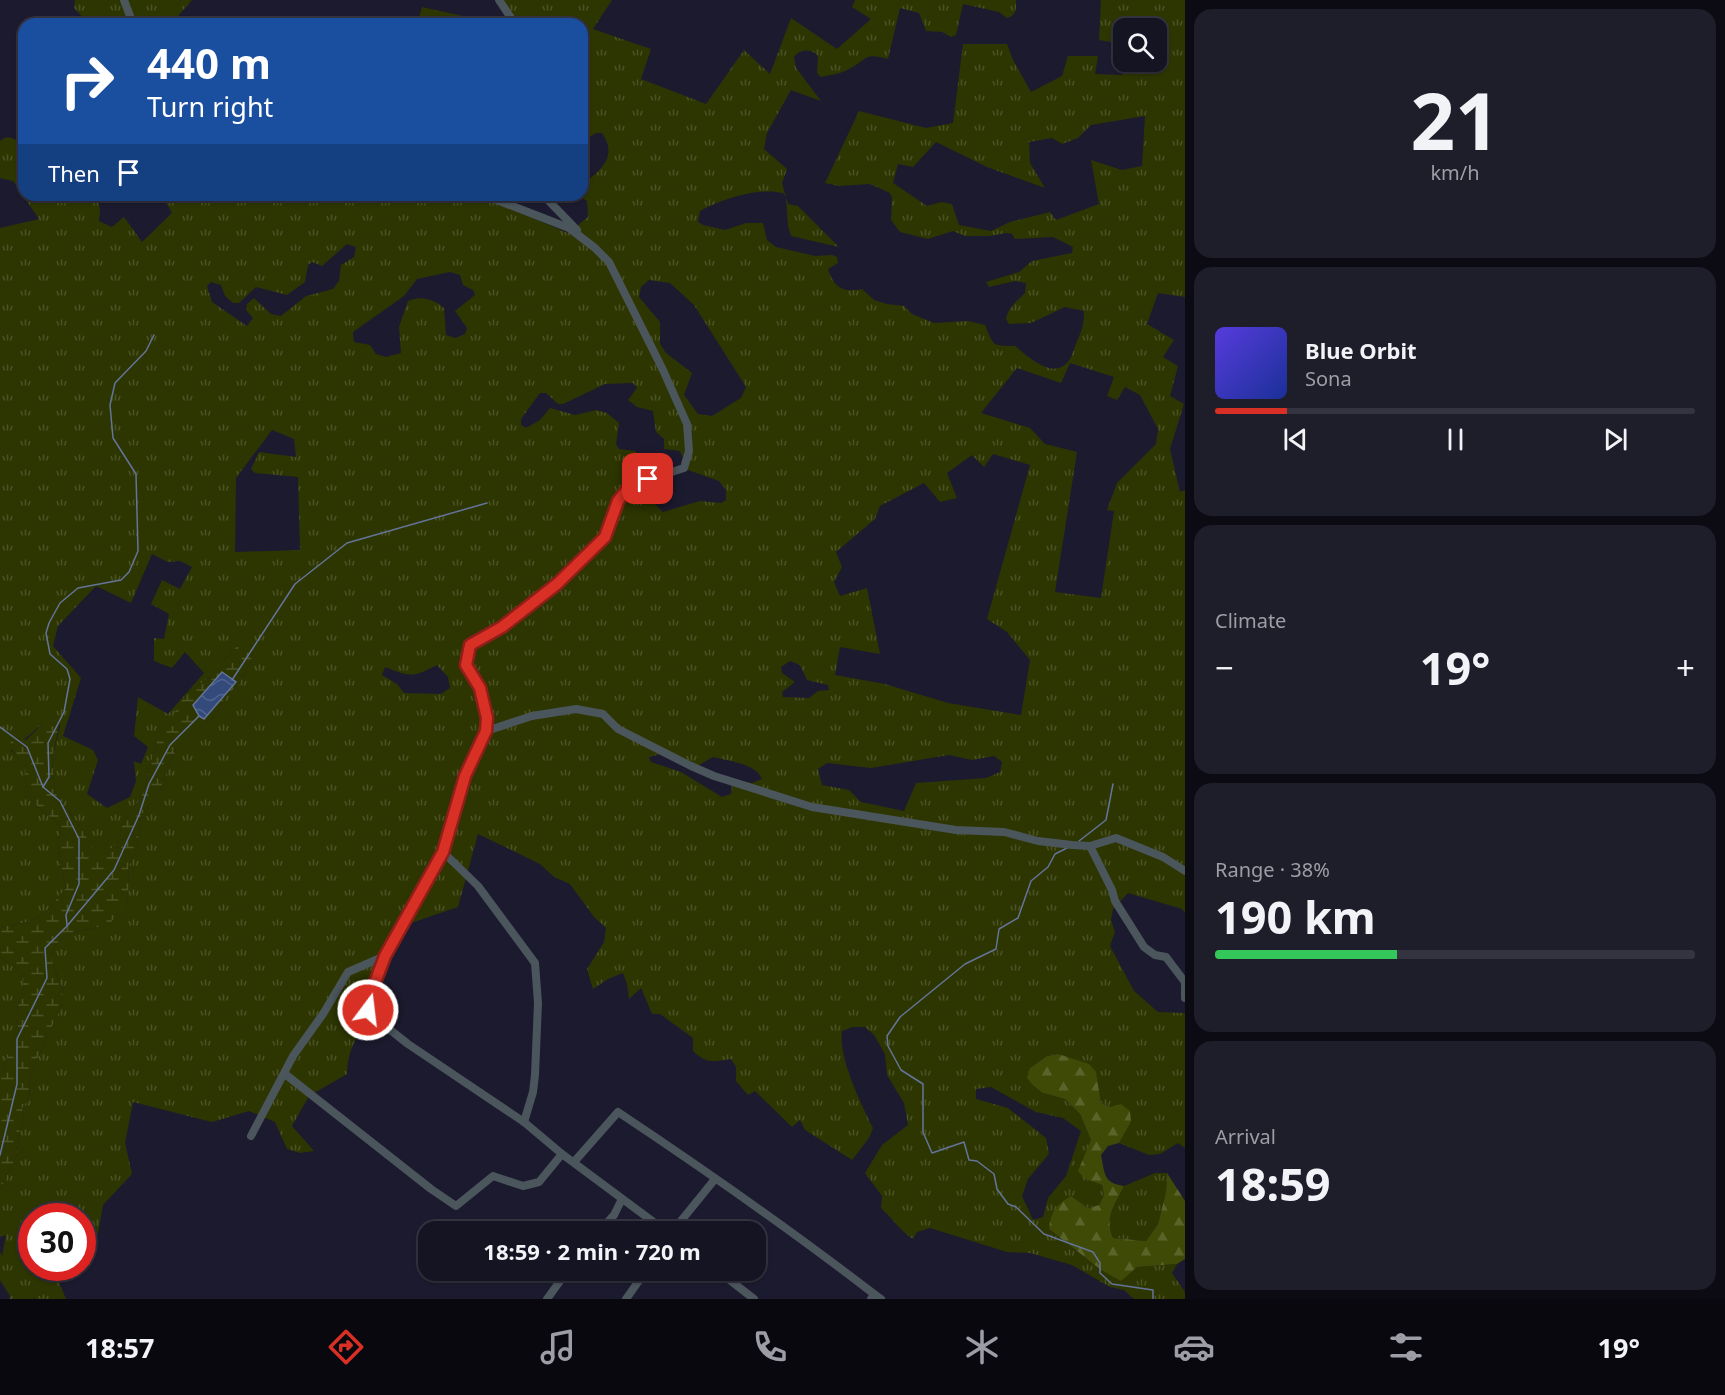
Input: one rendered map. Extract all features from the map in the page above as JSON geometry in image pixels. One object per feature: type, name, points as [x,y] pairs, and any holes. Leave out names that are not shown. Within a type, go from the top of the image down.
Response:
[{"type":"street","points":[[124,0],[131,18]]},
{"type":"street","points":[[499,0],[511,18]]},
{"type":"street","points":[[499,201],[569,228],[595,248]]},
{"type":"street","points":[[549,201],[609,262],[663,370],[687,424],[689,451],[684,468],[631,485],[618,501],[605,537],[557,584],[502,627],[470,645],[466,665],[480,688],[487,718],[486,731],[465,776],[443,852],[385,956],[368,1001],[368,1010],[408,1044],[524,1122],[562,1154],[652,1221]]},
{"type":"street","points":[[486,731],[532,716],[576,710],[603,714],[618,729],[690,766],[714,776],[812,807],[956,830],[1004,832],[1038,841],[1070,845],[1090,846],[1116,838],[1163,857],[1185,871]]},
{"type":"street","points":[[1090,846],[1112,890],[1114,902],[1144,947],[1155,955],[1166,957],[1185,982],[1185,998]]},
{"type":"street","points":[[443,852],[478,886],[536,963],[535,1075],[533,1092],[524,1122]]},
{"type":"street","points":[[251,1136],[293,1056],[323,1014],[348,972],[385,956]]},
{"type":"street","points":[[285,1074],[431,1189],[456,1206],[493,1176],[523,1186],[539,1182],[562,1154]]},
{"type":"street","points":[[574,1162],[618,1112],[827,1258],[875,1297]]},
{"type":"street","points":[[681,1221],[715,1179]]},
{"type":"street","points":[[609,1221],[622,1198]]},
{"type":"street","points":[[548,1299],[560,1281]]},
{"type":"street","points":[[626,1299],[639,1281]]},
{"type":"street","points":[[731,1281],[754,1299]]},
{"type":"green space","points":[[75,0],[192,0],[176,18],[83,18],[74,8]]},
{"type":"green space","points":[[499,0],[612,0],[593,29],[651,49],[641,79],[706,104],[744,50],[770,74],[791,18],[837,49],[871,19],[852,7],[855,0],[1016,0],[1014,13],[1007,18],[999,12],[963,4],[956,35],[951,37],[942,32],[926,31],[919,13],[900,8],[888,59],[870,56],[839,73],[821,77],[817,73],[818,56],[809,51],[796,54],[794,57],[796,68],[821,101],[791,90],[767,133],[764,149],[787,169],[782,183],[786,197],[783,193],[763,192],[729,198],[700,211],[698,222],[725,230],[746,223],[763,223],[767,240],[776,247],[815,256],[837,257],[838,263],[828,269],[833,281],[840,288],[862,289],[874,300],[904,306],[912,314],[934,323],[968,321],[985,325],[990,337],[997,345],[1015,346],[1040,365],[1054,369],[1067,363],[1071,357],[1082,329],[1084,311],[1065,307],[1031,323],[1009,324],[1006,319],[1007,315],[1025,293],[1026,283],[1015,281],[989,287],[986,282],[1019,272],[1032,261],[1072,253],[1073,247],[1053,237],[1015,239],[1012,234],[1007,233],[965,236],[953,231],[928,239],[900,232],[891,220],[892,198],[890,193],[870,184],[839,186],[825,183],[859,111],[926,128],[953,123],[963,44],[1007,44],[1031,92],[1062,76],[1068,56],[1098,56],[1095,74],[1167,72],[1167,18],[1113,18],[1113,42],[1099,40],[1101,0],[1185,0],[1185,297],[1158,293],[1147,324],[1174,340],[1163,357],[1178,366],[1170,396],[1184,404],[1170,449],[1180,492],[1185,490],[1185,913],[1182,909],[1128,893],[1113,909],[1111,920],[1115,932],[1110,946],[1134,991],[1158,1012],[1185,1013],[1185,1148],[1178,1143],[1160,1154],[1149,1155],[1119,1143],[1131,1122],[1111,1107],[1101,1103],[1096,1073],[1058,1054],[1047,1056],[1030,1068],[1043,1093],[1065,1099],[1080,1114],[1091,1140],[1085,1179],[1102,1185],[1104,1195],[1099,1205],[1088,1208],[1071,1196],[1049,1229],[1101,1270],[1120,1280],[1137,1267],[1177,1264],[1172,1273],[1185,1292],[1185,1299],[1134,1299],[1124,1290],[1110,1287],[1072,1265],[1030,1253],[1007,1252],[930,1228],[917,1232],[913,1239],[908,1236],[881,1208],[882,1196],[865,1173],[882,1145],[908,1125],[904,1103],[887,1075],[885,1054],[874,1035],[865,1027],[853,1027],[842,1031],[843,1054],[847,1067],[873,1128],[869,1138],[852,1160],[805,1130],[800,1120],[792,1127],[755,1091],[748,1095],[736,1081],[736,1067],[731,1059],[710,1061],[693,1051],[693,1038],[660,1014],[652,1014],[641,988],[629,999],[623,973],[593,989],[587,969],[604,942],[606,928],[594,917],[570,884],[554,877],[540,864],[478,834],[458,907],[405,925],[380,980],[358,1009],[366,1021],[352,1046],[347,1074],[309,1096],[292,1126],[314,1151],[300,1153],[287,1149],[275,1122],[249,1111],[212,1122],[133,1102],[125,1143],[132,1174],[103,1205],[98,1233],[96,1234],[96,1203],[18,1203],[18,1281],[58,1281],[66,1299],[9,1299],[10,1296],[0,1280],[0,1251],[2,1256],[6,1235],[0,1237],[0,1190],[17,1154],[19,1133],[24,1119],[22,1108],[29,1094],[29,1077],[60,1009],[63,991],[51,954],[60,940],[73,932],[95,928],[127,901],[128,868],[137,848],[141,815],[156,799],[176,749],[187,736],[213,718],[227,695],[239,684],[251,661],[252,644],[236,647],[209,678],[188,692],[156,744],[142,796],[123,823],[116,845],[107,852],[95,854],[82,829],[55,793],[52,760],[60,726],[57,715],[11,750],[26,767],[26,787],[32,800],[61,828],[58,850],[66,888],[44,914],[29,922],[0,927],[0,228],[39,219],[27,201],[98,201],[99,221],[112,227],[124,217],[142,242],[172,213],[165,201],[493,201],[568,233],[588,217],[588,180],[608,157],[607,142],[602,133],[596,133],[588,138],[588,18],[512,18]],"holes":[[[1145,116],[1142,166],[1122,170],[1091,160],[1099,204],[1056,220],[1050,212],[1010,222],[991,231],[959,225],[952,204],[941,202],[927,206],[893,183],[898,164],[913,167],[936,142],[987,167],[1045,188],[1030,163],[1029,142],[1052,138],[1062,144],[1078,138],[1091,125]],[[347,244],[356,247],[354,257],[341,265],[339,281],[333,289],[306,296],[281,316],[271,314],[254,298],[247,304],[246,310],[253,318],[247,326],[212,302],[207,286],[211,282],[221,285],[225,296],[233,303],[239,303],[256,287],[287,295],[305,282],[308,265],[312,262],[322,266]],[[450,272],[460,275],[463,285],[473,290],[475,295],[455,311],[467,328],[465,334],[455,338],[446,335],[444,308],[432,300],[422,298],[408,301],[399,327],[401,353],[386,357],[376,354],[370,345],[354,342],[353,332],[404,296],[417,279]],[[649,280],[670,283],[694,305],[746,387],[741,398],[712,416],[698,414],[684,395],[692,373],[666,353],[660,344],[660,322],[639,297],[641,287]],[[1070,363],[1114,377],[1107,396],[1117,400],[1125,387],[1140,395],[1158,429],[1156,444],[1117,483],[1107,510],[1114,511],[1101,598],[1055,592],[1077,452],[1045,444],[1030,428],[981,413],[1017,368],[1061,383]],[[633,383],[637,388],[628,400],[637,407],[653,411],[656,432],[664,439],[664,449],[680,451],[688,470],[719,481],[726,490],[726,500],[721,503],[700,501],[663,512],[656,505],[670,482],[668,466],[646,469],[635,451],[619,449],[616,444],[619,423],[607,413],[596,410],[575,415],[550,408],[540,420],[526,428],[521,425],[521,419],[540,393],[546,393],[558,404],[563,404],[605,384]],[[272,430],[294,439],[296,457],[259,452],[251,469],[255,473],[298,477],[300,550],[235,552],[236,478]],[[993,454],[1030,465],[987,619],[1007,632],[1030,660],[1021,715],[948,703],[885,684],[835,675],[840,647],[880,654],[867,588],[840,596],[834,582],[842,567],[836,552],[875,519],[880,506],[924,483],[940,502],[957,498],[947,473],[972,455],[984,467]],[[152,554],[168,562],[180,561],[192,567],[180,589],[162,580],[151,604],[169,614],[164,639],[154,638],[154,661],[172,668],[185,652],[204,673],[168,714],[138,697],[134,736],[148,747],[141,764],[134,761],[136,781],[130,797],[107,808],[87,794],[98,760],[93,750],[63,736],[81,678],[53,646],[58,626],[96,586],[131,603]],[[790,661],[800,665],[807,680],[828,685],[829,690],[818,691],[809,698],[783,697],[782,692],[795,682],[782,673],[781,667]],[[437,665],[448,677],[450,688],[441,694],[404,693],[397,684],[382,675],[385,667],[411,675]],[[665,753],[694,768],[713,757],[748,766],[754,769],[762,779],[752,783],[736,780],[732,783],[731,794],[722,797],[681,772],[651,762],[649,757]],[[949,755],[972,760],[994,756],[1002,762],[1000,772],[986,778],[916,783],[904,811],[861,802],[849,790],[822,785],[818,769],[827,763],[871,768]],[[991,1087],[1036,1112],[1063,1118],[1081,1131],[1066,1176],[1048,1198],[1043,1217],[1033,1220],[1022,1196],[1028,1179],[1049,1154],[1046,1138],[1008,1108],[976,1099],[976,1089]]]},
{"type":"green space","points":[[422,7],[472,18],[419,18]]},
{"type":"green space","points":[[6,137],[18,142],[18,188],[13,181],[0,178],[0,141]]},
{"type":"green space","points":[[786,197],[788,204],[798,206],[839,247],[791,236]]},
{"type":"green space","points":[[246,642],[252,644],[251,661],[239,684],[227,695],[213,718],[187,736],[176,749],[156,799],[141,815],[137,848],[128,868],[127,901],[122,910],[111,922],[73,932],[60,940],[53,949],[51,954],[53,965],[63,992],[60,1009],[29,1077],[29,1094],[22,1108],[24,1119],[19,1133],[17,1154],[0,1190],[0,1074],[13,1039],[19,1030],[15,1015],[24,988],[21,971],[0,957],[0,927],[29,922],[44,914],[66,888],[58,850],[61,828],[32,800],[26,787],[26,767],[13,751],[11,739],[26,740],[47,720],[57,715],[60,720],[52,760],[55,793],[82,829],[95,853],[107,852],[116,845],[123,823],[142,796],[156,744],[182,700],[188,692],[209,678],[236,647]]},
{"type":"green space","points":[[0,957],[21,971],[24,988],[15,1015],[19,1030],[13,1039],[0,1074]]},
{"type":"green space","points":[[1058,1054],[1089,1064],[1096,1072],[1101,1103],[1111,1107],[1121,1104],[1130,1111],[1131,1122],[1119,1143],[1108,1146],[1101,1155],[1106,1176],[1112,1183],[1124,1186],[1110,1217],[1113,1238],[1146,1241],[1158,1224],[1166,1192],[1167,1173],[1185,1201],[1185,1259],[1177,1264],[1137,1267],[1121,1281],[1101,1270],[1049,1229],[1055,1210],[1071,1196],[1088,1208],[1099,1205],[1104,1195],[1102,1185],[1085,1179],[1078,1171],[1091,1140],[1080,1114],[1065,1099],[1043,1093],[1027,1078],[1030,1068],[1047,1056]]},
{"type":"green space","points":[[1155,1173],[1167,1173],[1166,1192],[1158,1224],[1146,1241],[1113,1238],[1110,1217],[1124,1186]]},
{"type":"water","points":[[222,672],[236,682],[204,719],[199,716],[193,705]]},
{"type":"waterway","points":[[43,787],[49,777],[48,743],[64,712],[70,679],[67,669],[50,654],[46,633],[49,623],[60,603],[78,588],[121,580],[129,572],[138,551],[136,474],[113,438],[110,405],[115,383],[146,351],[154,335]]},
{"type":"waterway","points":[[232,680],[295,584],[347,543],[487,503]]},
{"type":"waterway","points":[[0,1155],[17,1084],[17,1039],[47,978],[45,948],[67,926],[114,870],[139,815],[149,784],[170,745],[199,716]]},
{"type":"waterway","points":[[0,727],[27,747],[43,787],[60,801],[79,839],[79,884],[66,915],[67,925]]},
{"type":"waterway","points":[[1079,841],[1106,820],[1113,784]]},
{"type":"waterway","points":[[1067,848],[1055,854],[1048,867],[1031,881],[1018,918],[999,929],[996,949],[965,964],[900,1017],[887,1036],[888,1046],[901,1070],[923,1084],[923,1132],[932,1153],[964,1142],[969,1160],[977,1161],[994,1174],[997,1189],[1008,1204],[1016,1207],[1044,1234],[1093,1252],[1100,1263],[1100,1273],[1112,1284],[1153,1290],[1153,1299]]},
{"type":"route","points":[[368,1010],[368,1001],[385,956],[443,852],[465,776],[486,731],[487,718],[480,688],[466,665],[470,645],[502,627],[557,584],[605,537],[618,501],[631,485],[648,479]]}]
